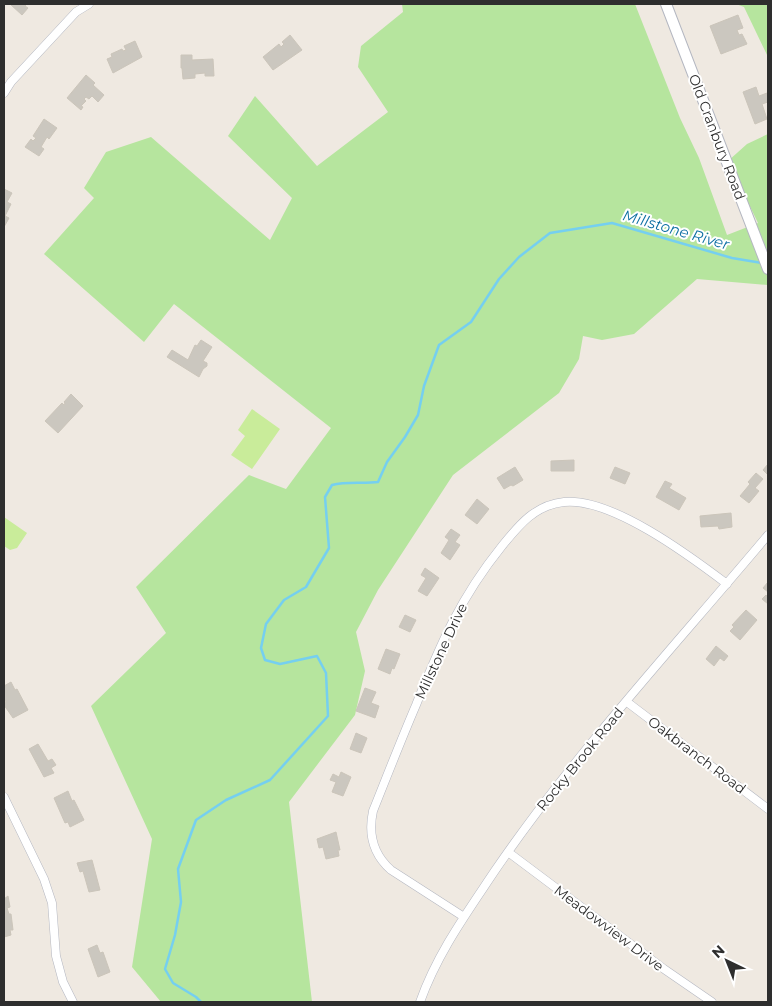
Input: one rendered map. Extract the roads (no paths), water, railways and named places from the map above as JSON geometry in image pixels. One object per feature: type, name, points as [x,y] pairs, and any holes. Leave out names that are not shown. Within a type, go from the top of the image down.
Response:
[{"type":"street","points":[[4,93],[11,82],[76,12],[89,4]]},
{"type":"street","name":"Old Cranbury Road","points":[[666,4],[768,270]]},
{"type":"street","name":"Millstone Drive","points":[[464,917],[383,863],[373,845],[370,832],[373,811],[442,639],[455,613],[489,562],[521,523],[530,515],[553,504],[579,502],[617,515],[644,528],[694,559],[727,584]]},
{"type":"street","name":"Rocky Brook Road","points":[[420,1002],[438,959],[464,917],[508,852],[554,790],[768,535]]},
{"type":"street","name":"Oakbranch Road","points":[[627,702],[768,809]]},
{"type":"street","points":[[4,797],[47,887],[52,903],[56,956],[63,982],[73,1002]]},
{"type":"street","name":"Meadowview Drive","points":[[508,852],[664,969],[712,1002]]},
{"type":"waterway","name":"Millstone River","points":[[201,1002],[173,983],[165,969],[175,935],[181,902],[178,869],[196,820],[226,800],[270,780],[328,716],[326,673],[317,656],[280,664],[265,660],[261,648],[266,624],[284,600],[306,587],[329,548],[325,497],[332,485],[378,482],[387,462],[418,415],[424,386],[439,345],[471,322],[499,279],[519,257],[550,233],[612,223],[732,258],[762,263]]}]
